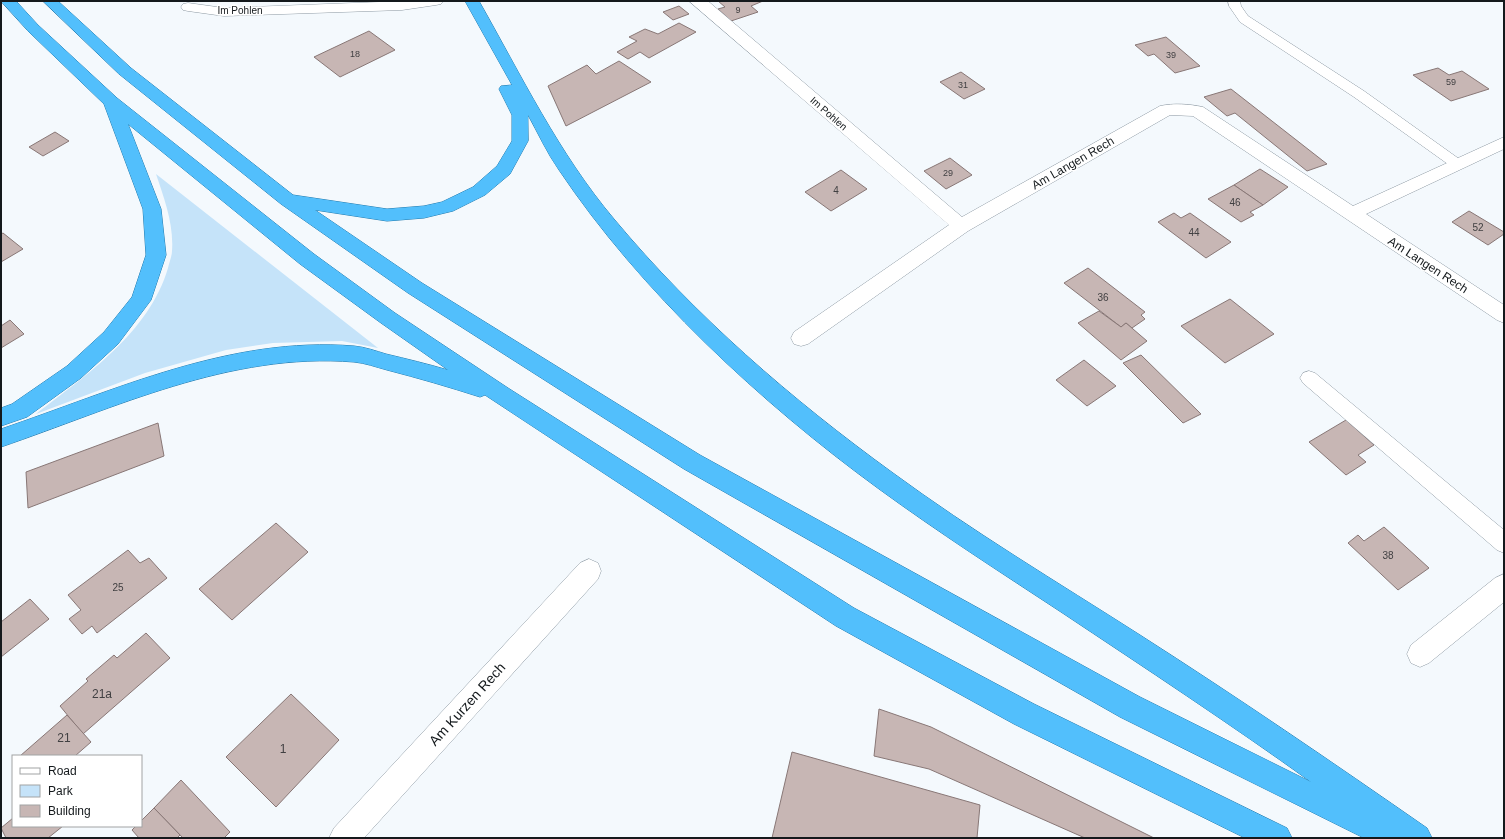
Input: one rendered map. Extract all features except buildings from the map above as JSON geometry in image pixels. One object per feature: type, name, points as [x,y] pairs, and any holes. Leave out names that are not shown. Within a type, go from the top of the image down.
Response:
[{"type":"highway","points":[[8,1],[33,28],[111,102],[307,259],[388,318],[500,394],[845,616],[1024,714],[1277,838]]},
{"type":"highway","points":[[50,1],[125,71],[287,200],[415,288],[692,462],[886,572],[1130,707],[1395,838]]},
{"type":"highway","points":[[287,200],[387,216],[424,212],[447,207],[479,191],[504,170],[520,141],[520,115],[469,5]]},
{"type":"highway","points":[[469,5],[565,166],[606,222],[672,296],[716,340],[790,406],[886,481],[955,528],[1239,714],[1417,838]]},
{"type":"highway","points":[[1,417],[19,411],[74,372],[111,338],[141,300],[156,256],[152,209],[111,102]]},
{"type":"highway","points":[[1,438],[160,382],[265,355],[310,353],[355,354],[413,368],[500,394]]},
{"type":"street","name":"Im Pohlen","points":[[188,7],[224,12],[402,6],[436,1]]},
{"type":"street","name":"Im Pohlen","points":[[696,1],[704,5],[961,226]]},
{"type":"street","name":"Am Langen Rech","points":[[801,338],[961,226],[1166,110],[1181,109],[1197,111],[1504,315]]},
{"type":"street","points":[[1351,214],[1504,142]]},
{"type":"street","name":"Am Kurzen Rech","points":[[344,838],[589,571]]},
{"type":"street","points":[[1420,654],[1504,586]]},
{"type":"lane","points":[[1234,1],[1235,6],[1244,19],[1359,94],[1457,164]]},
{"type":"lane","points":[[1310,378],[1504,544]]},
{"type":"green space","points":[[156,174],[378,348],[342,341],[273,343],[226,350],[145,373],[36,414],[95,368],[114,351],[146,313],[159,291],[171,257],[172,241],[168,211]]}]
